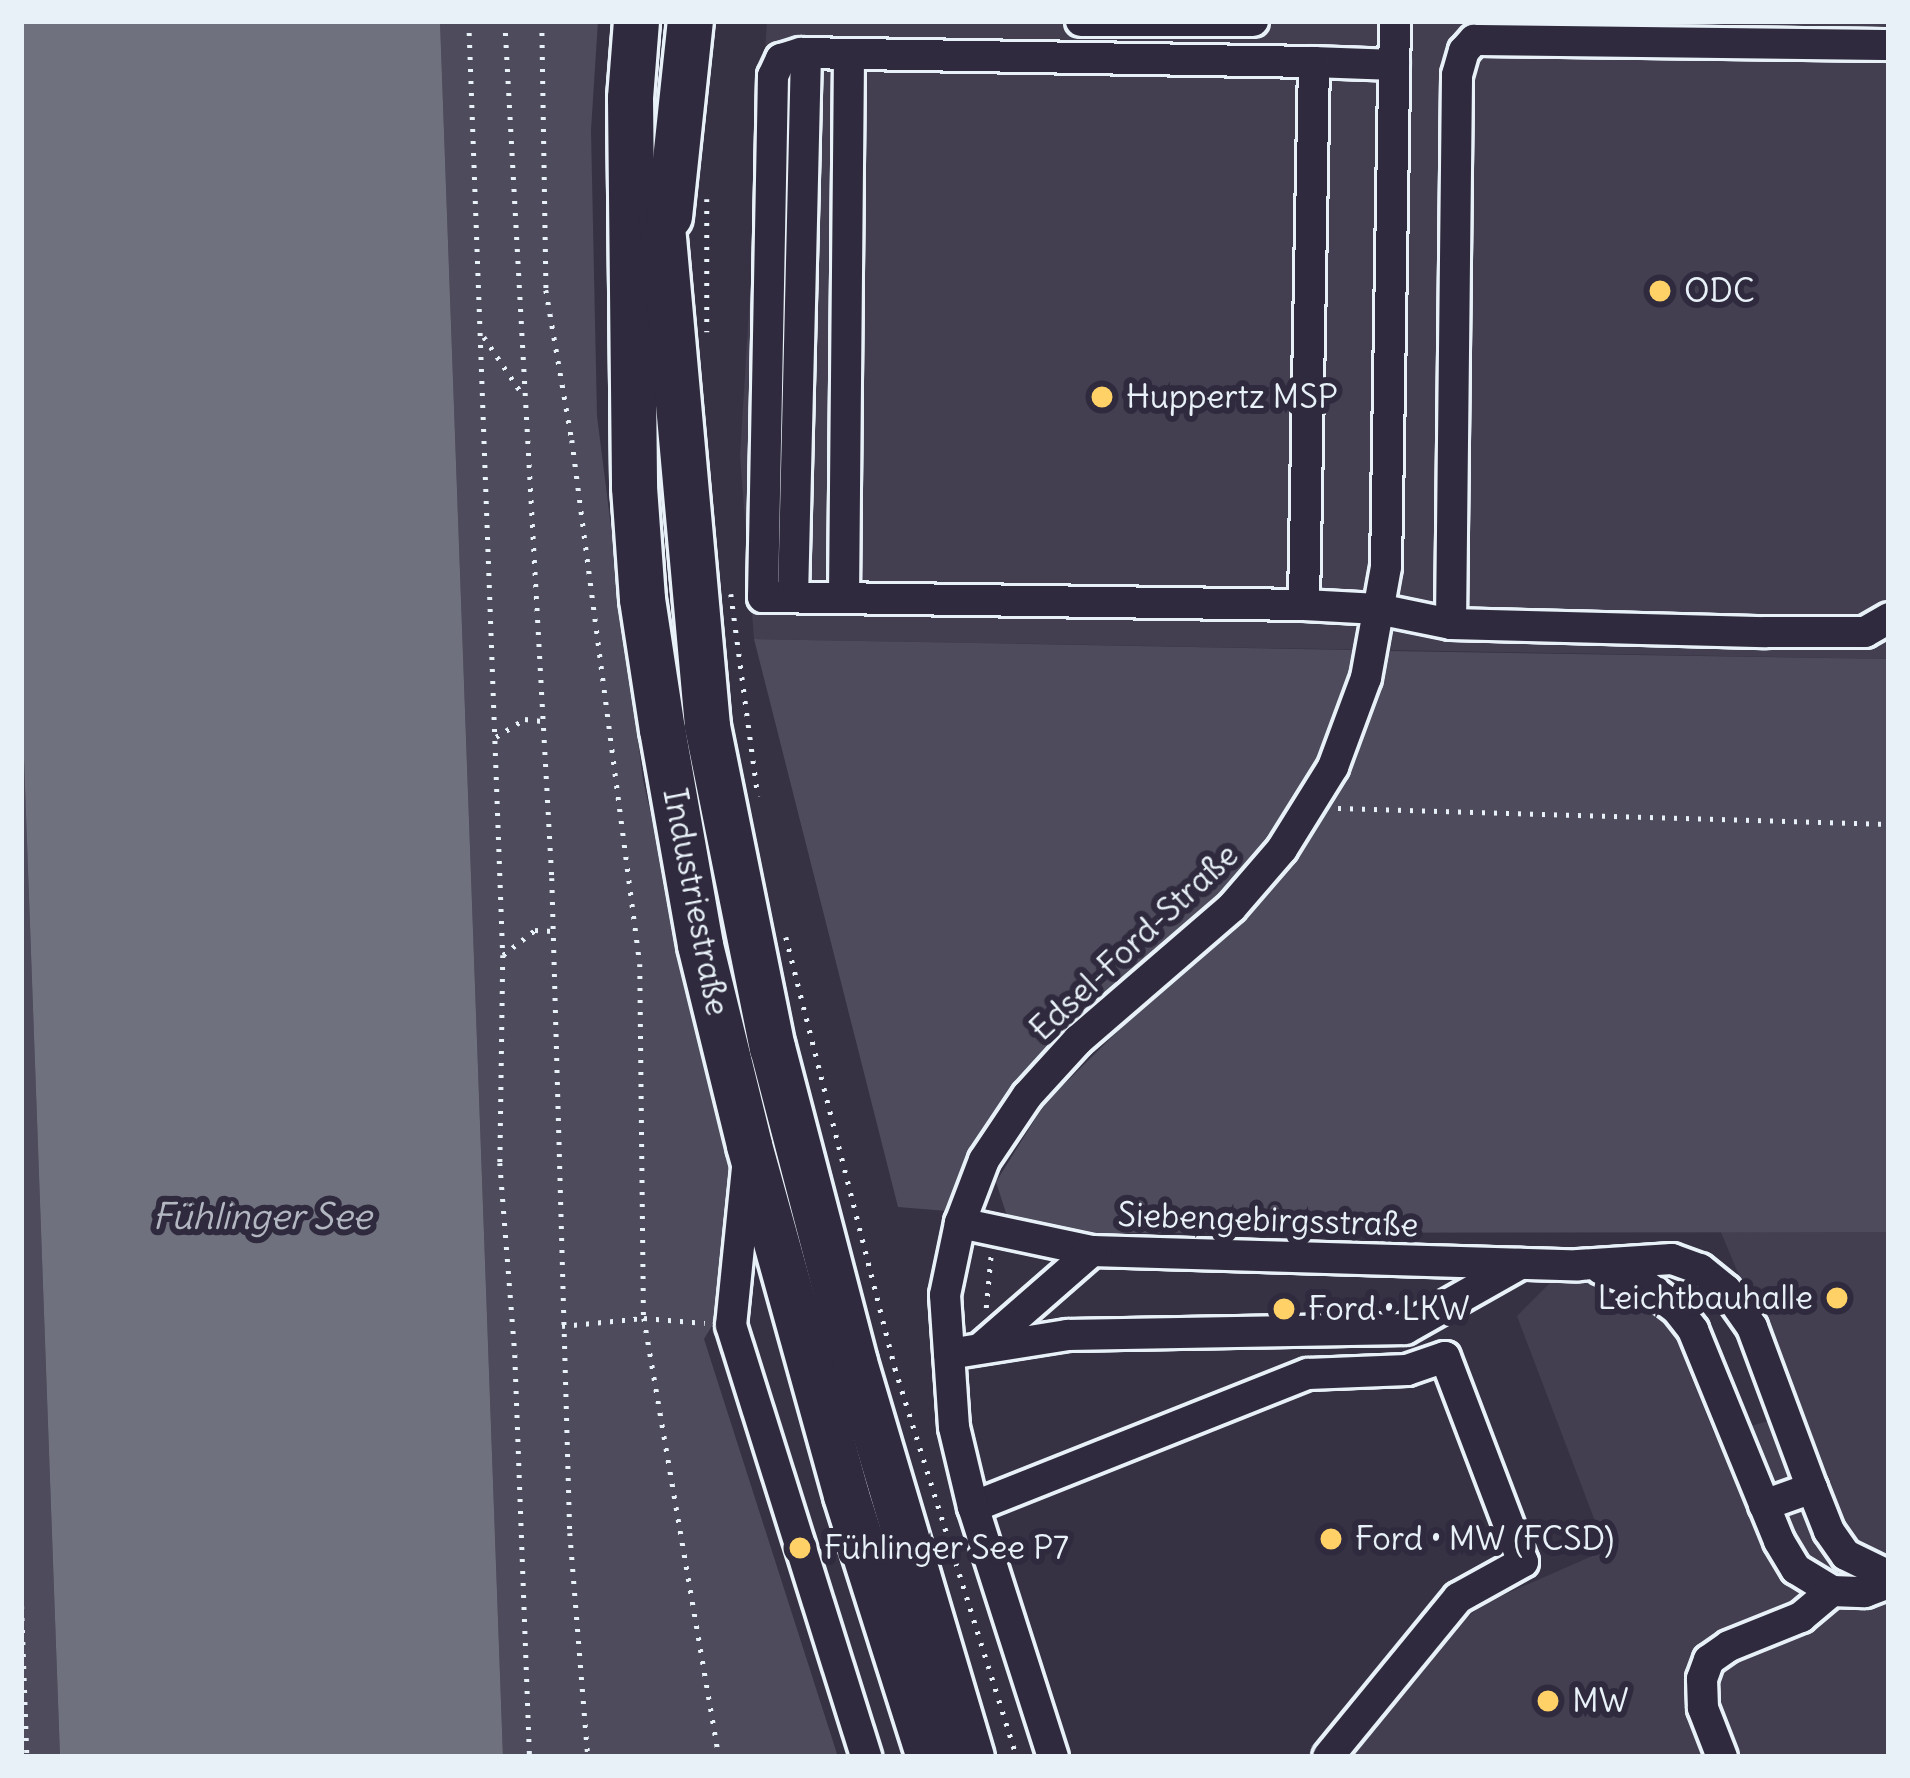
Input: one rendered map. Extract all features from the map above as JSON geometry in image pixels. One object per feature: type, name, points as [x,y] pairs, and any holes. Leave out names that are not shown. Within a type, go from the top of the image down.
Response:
[{"type":"highway","points":[[607,21],[603,223],[614,391],[634,487]]},
{"type":"highway","name":"Industriestraße","points":[[636,21],[631,98],[634,487],[642,599],[700,945],[749,1144],[847,1495],[960,1756]]},
{"type":"highway","name":"Industriestraße","points":[[661,21],[654,125],[663,267],[707,726],[772,1047],[960,1756]]},
{"type":"highway","points":[[663,267],[690,21]]},
{"type":"street","points":[[1081,21],[1253,21]]},
{"type":"street","name":"Edsel-Ford-Straße","points":[[1053,1757],[973,1507],[954,1426],[944,1295],[960,1223],[984,1160],[1028,1096],[1078,1040],[1232,908],[1282,849],[1333,767],[1366,678],[1386,567],[1395,21]]},
{"type":"street","points":[[1451,624],[1457,75],[1464,51],[1474,40],[1889,45]]},
{"type":"street","points":[[1394,65],[806,53],[782,59],[772,76],[763,596],[1304,605],[1378,609],[1451,624],[1766,632],[1865,632],[1889,618]]},
{"type":"street","points":[[844,597],[849,54]]},
{"type":"street","points":[[1304,605],[1314,62]]},
{"type":"street","points":[[749,1144],[731,1325],[866,1757]]},
{"type":"street","name":"Siebengebirgsstraße","points":[[960,1223],[1091,1251],[1578,1265]]},
{"type":"street","points":[[982,1347],[1091,1251]]},
{"type":"street","points":[[1578,1265],[1672,1259],[1700,1269],[1726,1290],[1752,1327],[1829,1531],[1846,1556],[1889,1579]]},
{"type":"street","points":[[949,1354],[1068,1335],[1405,1329],[1520,1264]]},
{"type":"street","points":[[1578,1265],[1646,1285],[1684,1318],[1708,1360],[1764,1505],[1796,1568],[1832,1591],[1864,1592],[1889,1579]]},
{"type":"street","points":[[973,1507],[1308,1374],[1407,1370],[1445,1357],[1523,1562],[1458,1598],[1328,1757]]},
{"type":"street","points":[[1764,1505],[1811,1488]]},
{"type":"street","points":[[1722,1757],[1703,1708],[1702,1679],[1709,1660],[1729,1646],[1801,1617],[1832,1591]]},
{"type":"path","points":[[469,21],[503,955],[500,1163],[515,1355],[530,1757]]},
{"type":"path","points":[[505,21],[554,932],[570,1533],[588,1757]]},
{"type":"path","points":[[542,21],[546,290],[572,440],[640,964],[644,1318],[719,1757]]},
{"type":"path","points":[[707,193],[707,353]]},
{"type":"path","points":[[482,332],[524,400]]},
{"type":"path","points":[[730,584],[760,817]]},
{"type":"path","points":[[496,737],[525,718],[542,721]]},
{"type":"path","points":[[1326,808],[1889,824]]},
{"type":"path","points":[[503,955],[535,930],[554,932]]},
{"type":"path","points":[[785,934],[895,1368],[1016,1757]]},
{"type":"path","points":[[982,1347],[994,1230]]},
{"type":"path","points":[[562,1327],[644,1318],[731,1325]]},
{"type":"path","points":[[21,1582],[27,1757]]},
{"type":"shaded area","points":[[440,21],[598,21],[591,130],[597,416],[643,780],[735,1179],[721,1311],[704,1339],[838,1757],[503,1757]]},
{"type":"shaded area","points":[[767,21],[1889,21],[1889,659],[754,639],[740,455]]},
{"type":"shaded area","points":[[754,639],[1355,650],[1329,736],[1280,824],[1219,894],[1019,1082],[977,1143],[947,1211],[898,1207]]},
{"type":"shaded area","points":[[1390,651],[1889,659],[1889,1232],[1094,1233],[1021,1229],[1006,1213],[996,1182],[1045,1103],[1121,1028],[1239,925],[1310,840],[1356,760]]},
{"type":"shaded area","points":[[21,676],[60,1757],[21,1757]]},
{"type":"shaded area","points":[[1720,1230],[1889,1232],[1889,1757],[1350,1757],[1360,1737],[1446,1636],[1483,1604],[1606,1550],[1517,1316],[1558,1275],[1618,1287],[1669,1321],[1715,1436],[1797,1413]]},
{"type":"water","name":"Fühlinger See","points":[[21,21],[440,21],[503,1757],[60,1757],[21,676]]},
{"type":"place","name":"ODC","points":[[1660,291]]},
{"type":"place","name":"Huppertz MSP","points":[[1102,397]]},
{"type":"place","name":"Leichtbauhalle","points":[[1837,1298]]},
{"type":"place","name":"Ford • LKW","points":[[1284,1309]]},
{"type":"place","name":"Ford • MW (FCSD)","points":[[1331,1539]]},
{"type":"place","name":"Fühlinger See P7","points":[[800,1548]]},
{"type":"place","name":"MW","points":[[1548,1701]]}]
